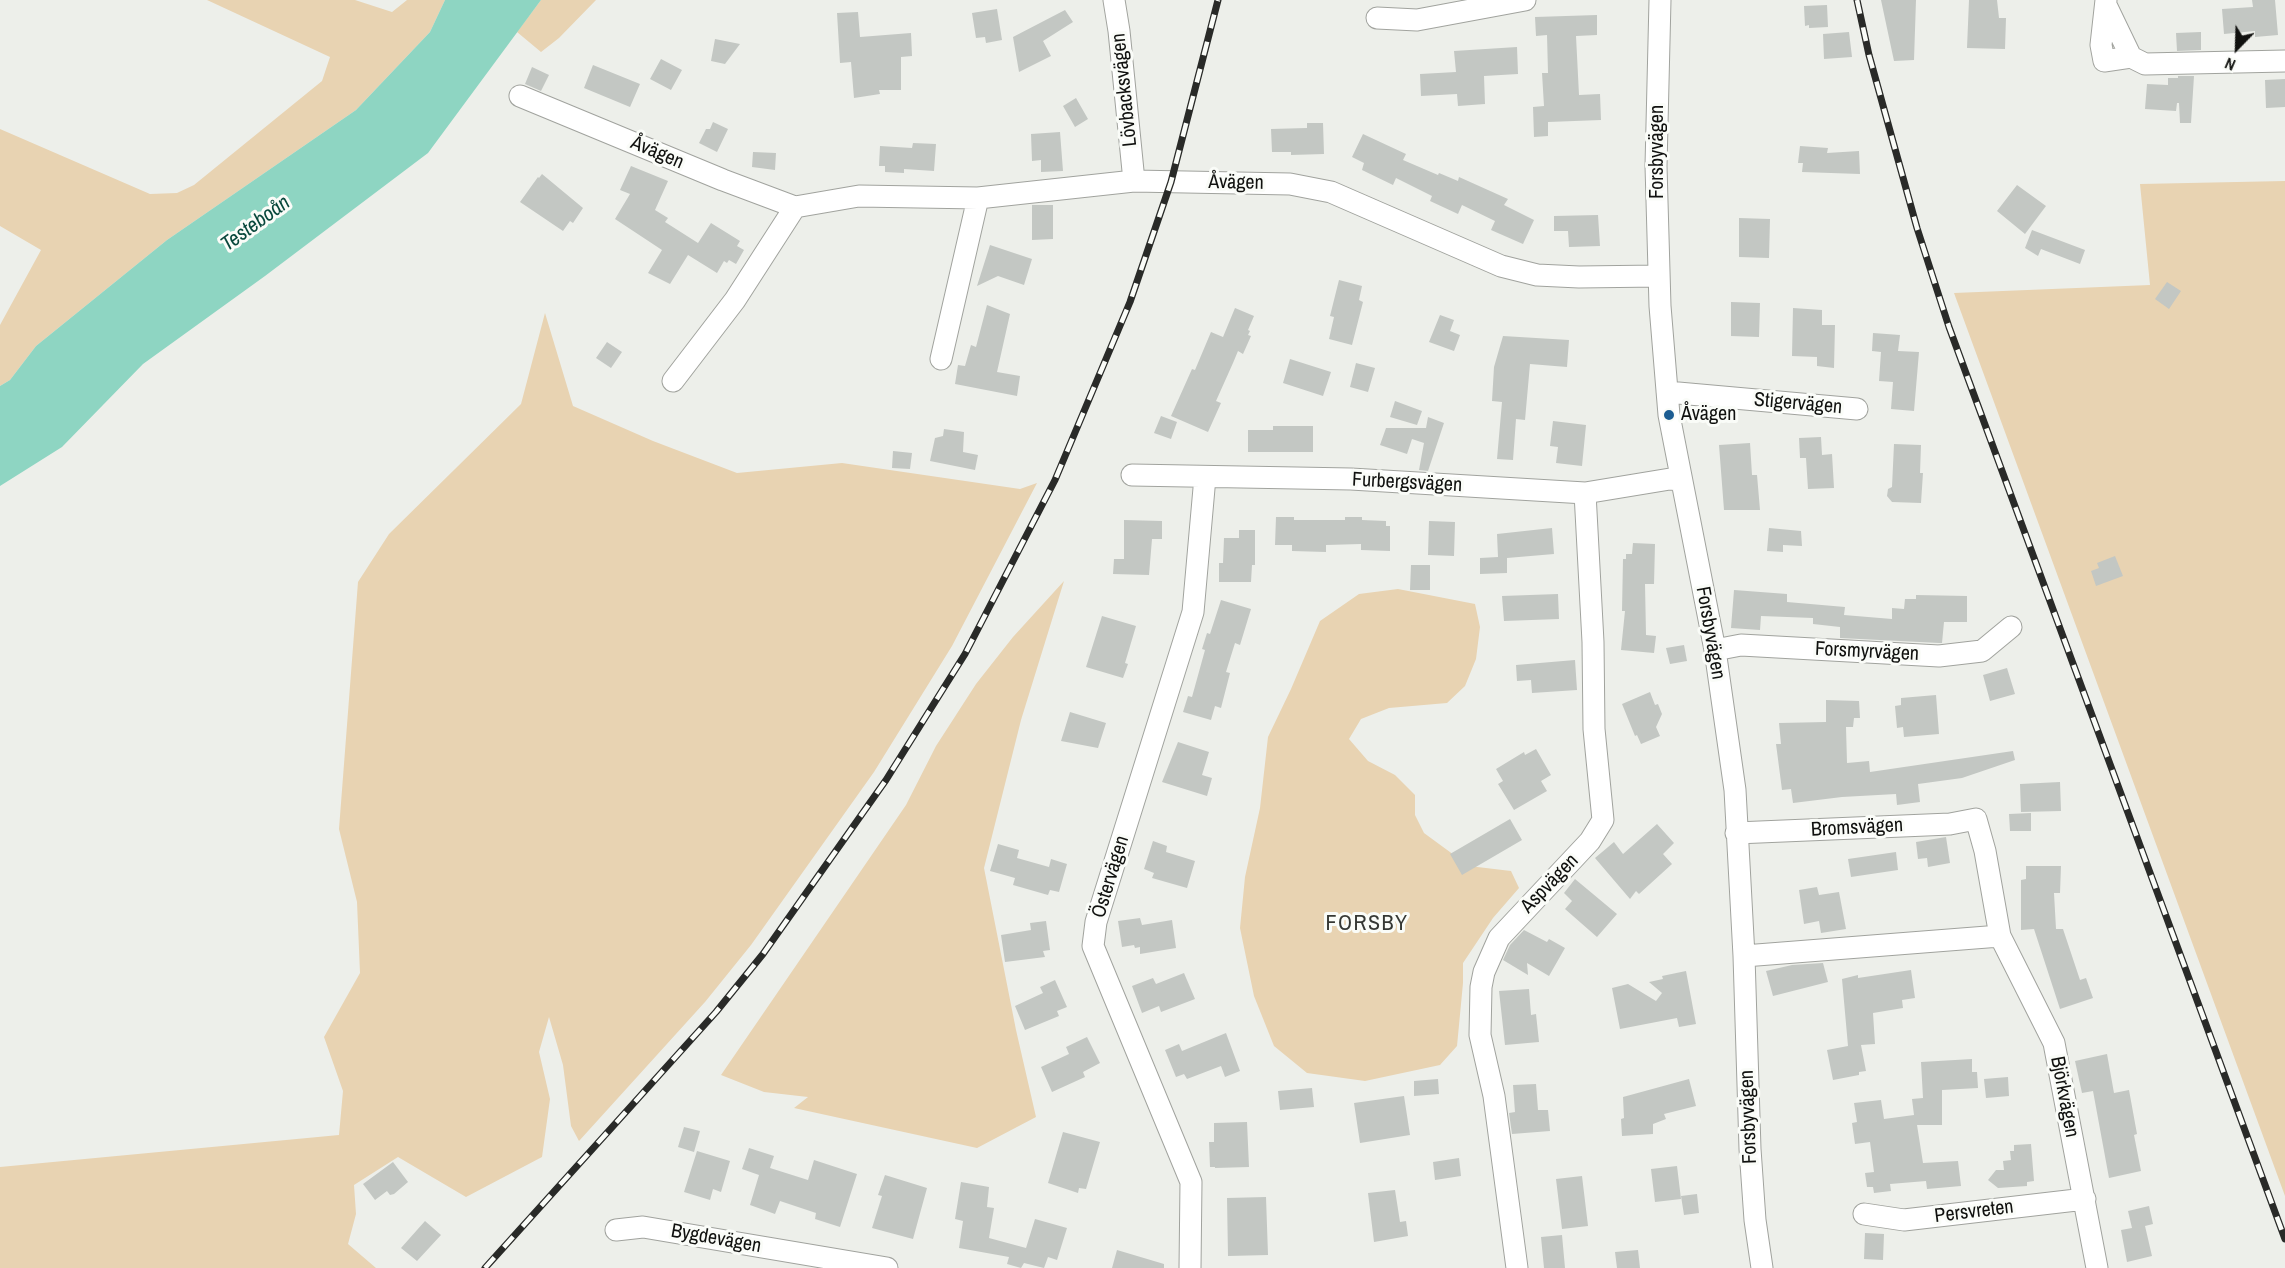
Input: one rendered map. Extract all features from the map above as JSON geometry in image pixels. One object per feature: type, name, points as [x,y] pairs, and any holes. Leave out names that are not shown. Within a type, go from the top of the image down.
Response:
[{"type":"street","name":"Lövbacksvägen","points":[[1114,0],[1134,181]]},
{"type":"street","points":[[1377,18],[1417,20],[1525,0]]},
{"type":"street","name":"Forsbyvägen","points":[[1660,0],[1656,166],[1658,276],[1667,392],[1680,480],[1715,650],[1735,790],[1744,956],[1750,1149],[1755,1220],[1762,1268]]},
{"type":"street","points":[[2106,2],[2101,45],[2104,61],[2131,57],[2145,64],[2285,61]]},
{"type":"street","name":"Åvägen","points":[[520,96],[723,180],[795,207],[859,196],[978,198],[1134,181],[1290,184],[1331,192],[1501,266],[1537,275],[1579,278],[1658,276]]},
{"type":"street","points":[[941,359],[978,198]]},
{"type":"street","points":[[673,381],[735,300],[795,207]]},
{"type":"street","name":"Stigervägen","points":[[1667,392],[1857,409]]},
{"type":"street","name":"Furbergsvägen","points":[[1132,475],[1351,479],[1586,493],[1670,479],[1680,480]]},
{"type":"street","name":"Östervägen","points":[[1190,1268],[1191,1182],[1093,946],[1096,922],[1193,612],[1205,477]]},
{"type":"street","name":"Aspvägen","points":[[1517,1268],[1502,1146],[1480,1035],[1481,987],[1484,972],[1499,938],[1590,841],[1603,820],[1594,729],[1593,642],[1586,493]]},
{"type":"street","name":"Forsmyrvägen","points":[[1715,650],[1741,645],[1938,656],[1982,651],[2011,627]]},
{"type":"street","name":"Bromsvägen","points":[[1736,833],[1950,824],[1976,819]]},
{"type":"street","name":"Björkvägen","points":[[1976,819],[1985,851],[2000,936],[2054,1043],[2097,1268]]},
{"type":"street","points":[[1744,956],[2000,936]]},
{"type":"street","name":"Persvreten","points":[[1864,1214],[1904,1220],[2085,1199]]},
{"type":"street","name":"Bygdevägen","points":[[616,1230],[643,1227],[887,1268]]},
{"type":"shaded area","points":[[207,0],[355,0],[392,12],[407,0],[445,0],[430,32],[356,110],[167,240],[36,346],[10,380],[0,386],[0,325],[41,250],[0,226],[0,129],[150,194],[177,193],[194,185],[322,81],[330,57]]},
{"type":"shaded area","points":[[541,0],[596,0],[559,38],[541,52],[517,32]]},
{"type":"shaded area","points":[[2285,181],[2285,1196],[1954,293],[2150,285],[2140,184]]},
{"type":"shaded area","points":[[545,313],[573,406],[653,441],[737,473],[842,463],[1020,489],[1037,483],[952,646],[874,772],[751,945],[705,1002],[579,1141],[571,1126],[563,1065],[549,1017],[539,1052],[550,1099],[542,1157],[466,1197],[398,1157],[354,1185],[356,1214],[348,1244],[376,1268],[0,1268],[0,1167],[339,1135],[343,1091],[324,1037],[360,973],[357,902],[339,829],[358,582],[389,534],[521,404]]},
{"type":"shaded area","points":[[1064,581],[1021,720],[984,868],[1036,1117],[977,1148],[794,1108],[808,1097],[764,1092],[721,1075],[906,805],[936,746],[976,684],[1013,637]]},
{"type":"shaded area","points":[[1398,589],[1475,604],[1480,627],[1476,659],[1465,686],[1447,703],[1389,708],[1361,719],[1349,739],[1368,761],[1395,775],[1415,795],[1415,815],[1424,833],[1469,866],[1511,871],[1519,888],[1493,918],[1463,963],[1457,1046],[1440,1065],[1365,1081],[1307,1073],[1274,1046],[1254,996],[1240,928],[1245,877],[1260,808],[1268,737],[1320,621],[1359,594]]},
{"type":"water","name":"Testeboån","points":[[445,0],[541,0],[428,153],[265,276],[143,364],[62,447],[0,486],[0,386],[10,380],[36,346],[167,240],[356,110],[430,32]]},
{"type":"building","points":[[1881,0],[1916,0],[1914,60],[1894,61]]},
{"type":"building","points":[[1969,0],[1997,0],[1999,18],[2006,18],[2005,49],[1967,48]]},
{"type":"building","points":[[2252,0],[2275,0],[2278,35],[2255,37],[2255,31],[2224,34],[2222,9],[2253,7]]},
{"type":"building","points":[[1827,5],[1828,27],[1809,28],[1809,25],[1805,26],[1804,6]]},
{"type":"building","points":[[997,9],[1002,40],[986,43],[985,37],[976,38],[972,13]]},
{"type":"building","points":[[1065,10],[1073,22],[1043,41],[1051,56],[1019,72],[1013,37]]},
{"type":"building","points":[[858,12],[860,37],[911,33],[912,56],[901,57],[901,90],[879,90],[880,94],[854,98],[851,62],[840,63],[837,13]]},
{"type":"building","points":[[1597,15],[1597,35],[1576,36],[1579,95],[1600,94],[1601,120],[1548,122],[1548,136],[1534,137],[1533,107],[1544,106],[1542,73],[1548,73],[1547,35],[1536,36],[1535,17]]},
{"type":"building","points":[[1849,32],[1852,57],[1824,59],[1823,34]]},
{"type":"building","points":[[2201,32],[2201,50],[2177,51],[2176,33]]},
{"type":"building","points":[[715,39],[740,44],[725,64],[711,61]]},
{"type":"building","points":[[1517,47],[1518,74],[1484,76],[1485,104],[1458,106],[1457,94],[1421,96],[1420,74],[1456,72],[1454,51]]},
{"type":"building","points":[[661,59],[682,70],[671,90],[650,79]]},
{"type":"building","points":[[593,65],[640,84],[630,107],[584,88]]},
{"type":"building","points":[[532,67],[549,75],[541,91],[525,84]]},
{"type":"building","points":[[2178,76],[2194,76],[2191,123],[2180,123],[2179,103],[2177,103],[2176,111],[2145,109],[2147,84],[2168,85],[2168,78],[2178,78]]},
{"type":"building","points":[[2285,79],[2285,107],[2266,108],[2265,80]]},
{"type":"building","points":[[1076,98],[1088,119],[1075,127],[1063,106]]},
{"type":"building","points":[[713,122],[728,129],[717,152],[699,143],[706,129],[710,129]]},
{"type":"building","points":[[1307,123],[1323,123],[1324,154],[1291,155],[1291,152],[1272,152],[1271,129],[1307,128]]},
{"type":"building","points":[[1060,132],[1063,171],[1041,172],[1041,160],[1032,161],[1031,134]]},
{"type":"building","points":[[1363,134],[1406,154],[1403,160],[1438,175],[1439,173],[1458,181],[1459,177],[1508,199],[1504,205],[1534,220],[1523,244],[1491,230],[1495,221],[1462,205],[1458,214],[1430,201],[1432,196],[1396,178],[1393,185],[1362,170],[1364,163],[1352,157]]},
{"type":"building","points":[[913,143],[936,144],[934,171],[904,169],[904,173],[885,172],[885,166],[879,166],[880,146],[912,148]]},
{"type":"building","points":[[1800,146],[1828,148],[1827,153],[1859,151],[1860,174],[1802,172],[1803,163],[1798,163]]},
{"type":"building","points":[[753,152],[776,153],[775,170],[752,167]]},
{"type":"building","points":[[631,166],[668,181],[655,210],[668,218],[665,222],[698,243],[711,223],[740,241],[737,246],[744,250],[736,264],[729,260],[727,263],[724,261],[717,273],[688,255],[670,284],[648,273],[662,250],[615,219],[630,194],[620,190]]},
{"type":"building","points":[[542,174],[583,208],[573,223],[570,221],[563,231],[520,202]]},
{"type":"building","points":[[2017,185],[2046,206],[2025,234],[1997,211]]},
{"type":"building","points":[[1032,205],[1053,205],[1053,239],[1032,240]]},
{"type":"building","points":[[1598,215],[1600,246],[1569,247],[1568,231],[1554,231],[1554,216]]},
{"type":"building","points":[[1739,218],[1770,219],[1769,258],[1739,257]]},
{"type":"building","points":[[2032,230],[2085,250],[2080,264],[2041,249],[2038,256],[2025,248]]},
{"type":"building","points":[[990,245],[1032,259],[1024,285],[998,276],[977,286]]},
{"type":"building","points":[[1339,280],[1362,286],[1359,300],[1363,302],[1352,345],[1329,339],[1334,317],[1330,316]]},
{"type":"building","points":[[2167,282],[2181,291],[2169,309],[2155,299]]},
{"type":"building","points":[[1731,302],[1760,303],[1759,337],[1731,336]]},
{"type":"building","points":[[987,305],[1010,314],[997,372],[1020,376],[1017,396],[955,384],[958,365],[965,366],[971,345],[976,347]]},
{"type":"building","points":[[1235,308],[1254,316],[1248,330],[1250,331],[1248,335],[1251,336],[1243,354],[1238,351],[1216,401],[1221,403],[1208,432],[1171,416],[1192,369],[1195,370],[1211,332],[1223,337]]},
{"type":"building","points":[[1793,308],[1822,310],[1822,325],[1835,325],[1834,368],[1817,366],[1817,357],[1792,356]]},
{"type":"building","points":[[1440,315],[1454,320],[1450,331],[1460,335],[1454,351],[1429,342]]},
{"type":"building","points":[[1873,333],[1900,335],[1898,351],[1919,352],[1914,411],[1891,409],[1893,382],[1879,381],[1881,352],[1872,351]]},
{"type":"building","points":[[1503,336],[1569,340],[1567,367],[1530,364],[1525,420],[1516,419],[1513,460],[1497,459],[1502,402],[1492,401],[1494,367]]},
{"type":"building","points":[[607,342],[622,352],[611,368],[596,358]]},
{"type":"building","points":[[1290,359],[1331,372],[1323,396],[1283,383]]},
{"type":"building","points":[[1356,363],[1375,368],[1368,392],[1350,387]]},
{"type":"building","points":[[1395,401],[1422,411],[1417,425],[1390,417]]},
{"type":"building","points":[[1161,416],[1177,422],[1171,439],[1154,433]]},
{"type":"building","points":[[1428,417],[1444,423],[1428,471],[1419,470],[1424,443],[1412,439],[1407,454],[1380,445],[1386,428],[1426,428]]},
{"type":"building","points":[[1553,421],[1586,425],[1582,466],[1556,463],[1558,447],[1550,446]]},
{"type":"building","points":[[1273,426],[1313,426],[1313,452],[1248,452],[1248,430],[1273,430]]},
{"type":"building","points":[[944,429],[964,432],[963,452],[978,455],[975,470],[930,461],[935,438],[943,436]]},
{"type":"building","points":[[1821,437],[1822,455],[1832,454],[1834,488],[1808,489],[1806,458],[1800,458],[1799,438]]},
{"type":"building","points":[[1750,443],[1752,475],[1757,475],[1760,510],[1724,510],[1719,445]]},
{"type":"building","points":[[1894,444],[1921,445],[1920,473],[1923,473],[1921,503],[1892,502],[1887,496],[1888,489],[1892,487]]},
{"type":"building","points":[[893,451],[912,453],[910,469],[892,468]]},
{"type":"building","points":[[1276,517],[1294,517],[1294,520],[1345,520],[1345,517],[1362,517],[1362,520],[1386,521],[1386,526],[1390,526],[1390,551],[1361,550],[1361,544],[1326,545],[1326,552],[1292,551],[1292,545],[1275,545]]},
{"type":"building","points":[[1124,520],[1162,521],[1162,539],[1152,539],[1149,575],[1113,574],[1114,559],[1124,559]]},
{"type":"building","points":[[1429,521],[1455,522],[1454,556],[1428,555]]},
{"type":"building","points":[[1552,528],[1554,554],[1507,558],[1507,573],[1480,574],[1480,558],[1498,557],[1497,534]]},
{"type":"building","points":[[1769,528],[1801,531],[1802,546],[1783,545],[1783,552],[1767,551]]},
{"type":"building","points":[[1239,530],[1255,530],[1255,565],[1252,565],[1251,582],[1219,582],[1219,563],[1223,563],[1224,538],[1239,538]]},
{"type":"building","points":[[1633,543],[1655,544],[1654,584],[1645,584],[1646,635],[1656,636],[1654,653],[1621,650],[1625,611],[1622,611],[1623,559],[1626,559],[1626,554],[1632,554]]},
{"type":"building","points":[[2115,556],[2123,576],[2096,586],[2091,571],[2099,568],[2097,563]]},
{"type":"building","points":[[1411,565],[1430,565],[1430,590],[1410,590]]},
{"type":"building","points":[[1734,590],[1787,594],[1787,602],[1845,607],[1844,615],[1892,619],[1892,608],[1904,609],[1905,599],[1916,599],[1916,595],[1967,596],[1967,622],[1944,622],[1942,643],[1840,638],[1840,627],[1813,624],[1813,618],[1761,616],[1760,630],[1731,628]]},
{"type":"building","points":[[1558,594],[1559,619],[1504,621],[1502,596]]},
{"type":"building","points":[[1221,600],[1251,609],[1240,645],[1235,643],[1226,672],[1230,673],[1221,708],[1215,706],[1211,720],[1183,712],[1188,696],[1192,697],[1205,650],[1202,649],[1207,633],[1210,634]]},
{"type":"building","points":[[1102,616],[1136,626],[1123,678],[1086,667]]},
{"type":"building","points":[[1684,645],[1687,661],[1670,664],[1666,648]]},
{"type":"building","points":[[1575,660],[1577,690],[1532,693],[1531,680],[1517,681],[1516,665]]},
{"type":"building","points":[[2007,668],[2015,694],[1990,701],[1983,675]]},
{"type":"building","points":[[1650,692],[1655,705],[1658,704],[1662,714],[1656,727],[1660,736],[1641,744],[1637,735],[1635,736],[1622,704]]},
{"type":"building","points":[[1936,695],[1939,734],[1904,737],[1903,727],[1897,728],[1895,706],[1901,705],[1901,698]]},
{"type":"building","points":[[1826,700],[1859,701],[1860,718],[1854,718],[1853,727],[1846,727],[1847,763],[1869,761],[1870,772],[2013,751],[2015,760],[1962,778],[1918,784],[1920,802],[1897,805],[1896,794],[1793,803],[1791,789],[1782,790],[1776,744],[1781,744],[1779,723],[1826,722]]},
{"type":"building","points":[[1070,712],[1106,723],[1098,748],[1061,741]]},
{"type":"building","points":[[1178,742],[1209,752],[1202,775],[1212,778],[1207,796],[1162,782]]},
{"type":"building","points":[[1536,749],[1551,775],[1541,781],[1547,791],[1514,810],[1498,784],[1503,781],[1496,769],[1524,752],[1525,755]]},
{"type":"building","points":[[2060,782],[2061,811],[2021,812],[2020,784]]},
{"type":"building","points":[[2031,813],[2031,831],[2010,831],[2009,814]]},
{"type":"building","points":[[1510,819],[1522,840],[1462,875],[1450,854]]},
{"type":"building","points":[[1657,824],[1674,843],[1663,854],[1672,864],[1639,894],[1636,891],[1630,899],[1595,858],[1614,842],[1623,854]]},
{"type":"building","points":[[1946,837],[1950,863],[1928,867],[1927,858],[1918,859],[1916,842]]},
{"type":"building","points":[[1153,841],[1167,846],[1166,852],[1195,861],[1187,888],[1152,878],[1154,873],[1144,869]]},
{"type":"building","points":[[998,844],[1019,850],[1017,858],[1049,867],[1051,859],[1067,864],[1059,892],[1050,890],[1048,895],[1013,885],[1015,878],[990,871]]},
{"type":"building","points":[[1896,852],[1898,870],[1851,877],[1848,859]]},
{"type":"building","points":[[2026,866],[2061,866],[2060,893],[2054,893],[2056,929],[2063,929],[2080,980],[2086,978],[2093,998],[2060,1009],[2034,929],[2021,930],[2021,880],[2026,879]]},
{"type":"building","points":[[1575,879],[1617,914],[1597,937],[1565,909],[1572,901],[1564,893]]},
{"type":"building","points":[[1817,887],[1819,895],[1839,892],[1846,929],[1821,933],[1819,921],[1804,924],[1799,890]]},
{"type":"building","points":[[1140,918],[1142,925],[1172,920],[1176,948],[1140,954],[1140,947],[1135,948],[1134,945],[1122,947],[1118,921]]},
{"type":"building","points":[[1046,921],[1050,950],[1043,951],[1045,957],[1005,962],[1001,935],[1031,930],[1030,923]]},
{"type":"building","points":[[1524,930],[1547,942],[1549,939],[1565,948],[1549,976],[1527,963],[1528,975],[1503,960],[1510,945]]},
{"type":"building","points":[[1823,963],[1828,982],[1773,996],[1766,971],[1792,965]]},
{"type":"building","points":[[1911,970],[1915,998],[1902,1000],[1903,1008],[1873,1013],[1875,1044],[1861,1045],[1866,1071],[1859,1072],[1859,1075],[1833,1080],[1827,1050],[1848,1046],[1842,979],[1858,975],[1858,978]]},
{"type":"building","points":[[1686,971],[1696,1024],[1679,1027],[1677,1018],[1620,1029],[1612,988],[1628,984],[1656,1001],[1662,993],[1649,982],[1663,979],[1662,976]]},
{"type":"building","points":[[1184,973],[1195,999],[1161,1012],[1159,1006],[1142,1013],[1132,986],[1153,978],[1156,984]]},
{"type":"building","points":[[1055,980],[1067,1007],[1057,1011],[1059,1016],[1025,1030],[1015,1006],[1043,993],[1040,987]]},
{"type":"building","points":[[1529,989],[1531,1015],[1536,1014],[1539,1042],[1505,1045],[1499,991]]},
{"type":"building","points":[[1226,1033],[1240,1071],[1225,1077],[1221,1066],[1187,1079],[1184,1074],[1176,1077],[1165,1050],[1179,1044],[1182,1051]]},
{"type":"building","points":[[1087,1037],[1100,1063],[1083,1072],[1085,1077],[1052,1092],[1041,1067],[1069,1054],[1066,1047]]},
{"type":"building","points":[[2107,1054],[2114,1093],[2129,1090],[2141,1171],[2109,1178],[2093,1091],[2082,1093],[2075,1061]]},
{"type":"building","points":[[1972,1059],[1972,1072],[1977,1072],[1978,1088],[1942,1090],[1942,1125],[1917,1125],[1923,1163],[1958,1161],[1961,1186],[1927,1189],[1926,1181],[1890,1184],[1891,1191],[1874,1193],[1873,1187],[1867,1187],[1865,1173],[1874,1172],[1870,1142],[1855,1144],[1852,1123],[1857,1122],[1854,1103],[1881,1100],[1884,1119],[1914,1115],[1912,1099],[1923,1098],[1921,1062]]},
{"type":"building","points":[[2008,1077],[2009,1096],[1986,1098],[1984,1079]]},
{"type":"building","points":[[1438,1079],[1439,1094],[1414,1096],[1414,1081]]},
{"type":"building","points":[[1689,1079],[1696,1106],[1664,1114],[1666,1119],[1653,1124],[1653,1134],[1622,1136],[1623,1097]]},
{"type":"building","points":[[1536,1084],[1538,1110],[1548,1110],[1550,1131],[1512,1134],[1509,1113],[1515,1112],[1513,1085]]},
{"type":"building","points":[[1312,1088],[1314,1107],[1280,1110],[1278,1091]]},
{"type":"building","points":[[1404,1096],[1410,1135],[1360,1143],[1354,1103]]},
{"type":"building","points":[[1247,1122],[1249,1167],[1210,1167],[1209,1142],[1214,1142],[1214,1123]]},
{"type":"building","points":[[684,1127],[700,1131],[694,1152],[678,1147]]},
{"type":"building","points":[[1063,1132],[1100,1142],[1086,1189],[1079,1188],[1078,1193],[1048,1183]]},
{"type":"building","points":[[2031,1144],[2034,1181],[2027,1182],[2027,1186],[1998,1188],[1988,1180],[1996,1170],[2004,1170],[2003,1161],[2011,1160],[2010,1151],[2014,1151],[2014,1145]]},
{"type":"building","points":[[749,1148],[774,1156],[770,1168],[808,1180],[814,1160],[857,1174],[840,1227],[815,1219],[816,1213],[780,1201],[775,1214],[750,1205],[759,1175],[742,1169]]},
{"type":"building","points":[[697,1151],[730,1161],[721,1192],[713,1189],[710,1200],[684,1192]]},
{"type":"building","points":[[1459,1158],[1461,1176],[1435,1180],[1433,1162]]},
{"type":"building","points":[[393,1162],[408,1182],[394,1194],[390,1195],[387,1191],[375,1200],[363,1184]]},
{"type":"building","points":[[1677,1166],[1681,1199],[1655,1202],[1651,1169]]},
{"type":"building","points":[[885,1175],[927,1188],[913,1239],[872,1228],[882,1196],[878,1195]]},
{"type":"building","points":[[1582,1176],[1588,1226],[1562,1229],[1556,1179]]},
{"type":"building","points":[[961,1182],[989,1187],[987,1207],[994,1208],[989,1238],[1026,1248],[1035,1219],[1067,1228],[1057,1260],[1048,1257],[1044,1268],[1024,1263],[1021,1268],[1007,1264],[1009,1257],[959,1248],[963,1221],[955,1219]]},
{"type":"building","points":[[1395,1190],[1400,1222],[1406,1221],[1408,1236],[1374,1242],[1368,1193]]},
{"type":"building","points":[[1697,1194],[1699,1213],[1684,1215],[1681,1196]]},
{"type":"building","points":[[1266,1197],[1268,1255],[1228,1256],[1227,1198]]},
{"type":"building","points":[[2149,1206],[2153,1224],[2145,1226],[2152,1256],[2127,1262],[2121,1230],[2132,1228],[2128,1211]]},
{"type":"building","points":[[425,1221],[441,1235],[417,1261],[401,1248]]},
{"type":"building","points":[[1865,1233],[1884,1234],[1883,1260],[1864,1259]]},
{"type":"building","points":[[1562,1235],[1565,1268],[1544,1268],[1541,1237]]},
{"type":"building","points":[[1117,1250],[1164,1264],[1164,1268],[1112,1268]]},
{"type":"building","points":[[1638,1250],[1640,1268],[1617,1268],[1615,1252]]},
{"type":"railway","points":[[485,1268],[716,1012],[763,954],[886,780],[965,654],[1055,480],[1130,302],[1171,182],[1218,0]]},
{"type":"railway","points":[[1857,0],[1869,55],[1917,228],[1949,327],[2285,1239]]},
{"type":"place","name":"Åvägen","points":[[1669,415]]},
{"type":"district","name":"FORSBY","points":[[1367,924]]}]
